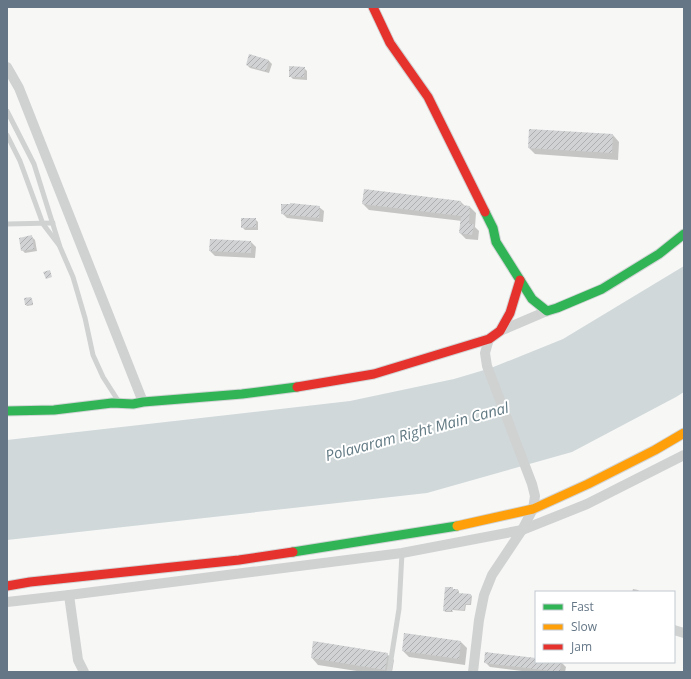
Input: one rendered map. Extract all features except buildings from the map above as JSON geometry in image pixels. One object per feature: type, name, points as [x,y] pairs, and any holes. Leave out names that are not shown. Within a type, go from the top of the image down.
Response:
[{"type":"street","points":[[373,7],[390,43],[428,97],[493,228],[496,242],[532,299],[547,311]]},
{"type":"street","points":[[7,67],[19,88],[143,402]]},
{"type":"street","points":[[7,411],[54,410],[112,403],[133,404],[242,394],[306,386],[374,374],[489,339],[500,331],[602,289],[659,254],[684,234]]},
{"type":"street","points":[[500,331],[510,313],[520,280]]},
{"type":"street","points":[[473,672],[479,620],[484,595],[492,575],[522,530],[533,509],[535,496],[532,484],[487,366],[485,353],[489,339]]},
{"type":"street","points":[[7,586],[30,582],[262,557],[450,528],[533,509],[588,484],[655,450],[684,433]]},
{"type":"street","points":[[7,602],[402,553],[522,530],[587,504],[684,455]]},
{"type":"street","points":[[70,595],[78,660],[84,672]]},
{"type":"lane","points":[[7,111],[34,164],[60,247],[73,277],[85,318],[93,355],[103,377],[121,404]]},
{"type":"lane","points":[[7,135],[20,161],[43,224],[60,247]]},
{"type":"lane","points":[[7,224],[53,223]]},
{"type":"lane","points":[[389,672],[398,609],[402,553]]},
{"type":"water","name":"Polavaram Right Main Canal","points":[[684,266],[684,392],[572,452],[427,493],[7,540],[7,440],[350,401],[454,379],[491,368],[563,339]]},
{"type":"traffic: fast","points":[[485,212],[493,228],[496,242],[532,299],[547,311],[602,289],[659,254],[684,234]]},
{"type":"traffic: fast","points":[[7,411],[54,410],[112,403],[133,404],[242,394],[297,387]]},
{"type":"traffic: fast","points":[[293,552],[457,526]]},
{"type":"traffic: slow","points":[[457,526],[533,509],[588,484],[655,450],[684,433]]},
{"type":"traffic: jam","points":[[373,7],[390,43],[428,97],[485,212]]},
{"type":"traffic: jam","points":[[297,387],[374,374],[489,339],[500,331],[510,313],[520,280]]},
{"type":"traffic: jam","points":[[7,586],[30,582],[239,560],[293,552]]}]
